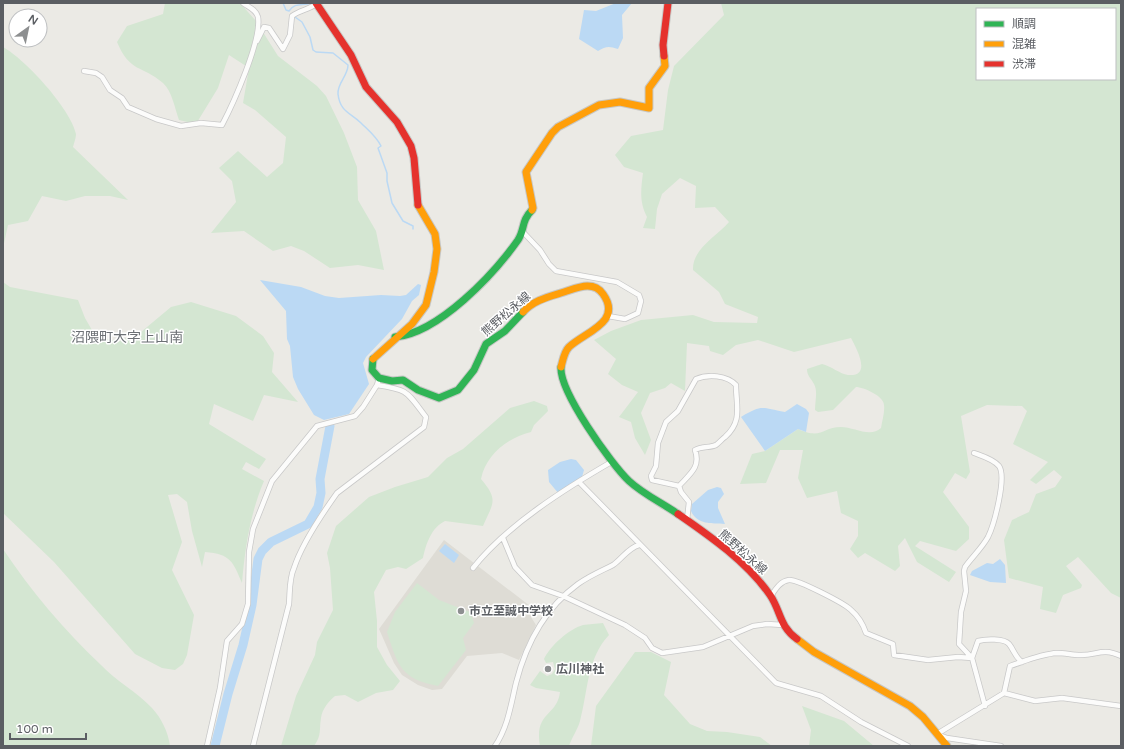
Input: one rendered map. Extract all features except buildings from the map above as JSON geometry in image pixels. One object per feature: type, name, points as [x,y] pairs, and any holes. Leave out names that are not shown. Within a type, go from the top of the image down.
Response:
[{"type":"main road","points":[[316,3],[352,58],[366,87],[397,122],[411,146],[414,158],[416,202],[435,234],[437,249],[434,272],[426,306],[412,324],[373,358],[371,364],[372,370],[378,382]]},
{"type":"main road","points":[[396,337],[402,338],[420,330],[482,285],[523,232],[524,219],[534,208],[528,188],[526,172],[552,133],[568,121],[599,105],[620,102],[649,108],[649,88],[665,66],[663,45],[668,3]]},
{"type":"main road","name":"熊野松永線","points":[[378,382],[403,380],[418,390],[439,398],[450,395],[458,390],[474,370],[486,344],[505,331],[527,308],[540,299],[586,285],[600,290]]},
{"type":"main road","points":[[600,290],[608,302],[608,316]]},
{"type":"main road","name":"熊野松永線","points":[[608,316],[599,327],[588,333],[568,348],[562,358],[561,369],[565,386],[574,405],[613,462],[629,481],[687,520],[738,560],[752,573],[771,596],[783,625],[789,633],[814,652],[910,706],[947,746]]},
{"type":"street","points":[[84,71],[96,73],[102,77],[110,90],[122,98],[128,107],[156,119],[181,126],[201,123],[222,125],[237,96],[254,43],[258,17],[252,8],[243,3]]},
{"type":"street","points":[[254,43],[258,39],[264,27],[269,28],[283,49],[290,35],[292,16],[301,10],[309,9],[316,3]]},
{"type":"street","points":[[523,232],[540,250],[549,264],[556,271],[602,281],[617,282],[628,287],[639,295],[641,301],[638,313],[625,319],[608,316]]},
{"type":"street","points":[[600,290],[602,281]]},
{"type":"street","points":[[712,376],[732,380],[736,385],[736,403],[739,412],[734,429],[715,446],[702,446],[695,450],[698,459],[696,467],[679,486],[652,480],[651,476],[656,466],[658,442],[666,422],[678,411],[696,379],[712,376]]},
{"type":"street","points":[[207,746],[220,688],[227,641],[242,624],[248,604],[249,552],[253,529],[272,481],[317,426],[355,416],[363,408],[378,382],[400,388],[408,394],[426,417],[424,427],[337,493],[328,505],[299,555],[293,568],[290,584],[289,604],[253,746]]},
{"type":"street","points":[[974,453],[993,461],[1002,472],[1000,496],[989,536],[973,556],[964,571],[966,591],[961,612],[959,644],[972,658],[985,706]]},
{"type":"street","points":[[473,568],[502,538],[528,516],[579,482],[613,462]]},
{"type":"street","points":[[579,482],[639,545],[732,636],[776,683],[821,696],[861,722],[908,746]]},
{"type":"street","points":[[679,486],[681,492],[689,502],[687,520]]},
{"type":"street","points":[[502,538],[511,559],[521,574],[532,585],[563,596],[626,625],[645,638],[652,648],[662,653],[702,647],[732,636],[753,626],[767,624],[783,625]]},
{"type":"street","points":[[495,746],[506,724],[510,704],[528,645],[541,623],[563,596],[578,584],[614,564],[635,546],[639,545]]},
{"type":"street","points":[[771,596],[782,582],[789,580],[799,582],[850,609],[862,623],[866,633],[893,644],[894,655],[928,660],[958,657],[972,658]]},
{"type":"street","points":[[972,658],[978,641],[1005,641],[1009,643],[1018,659],[1022,662]]},
{"type":"street","points":[[937,734],[1004,693],[1008,667],[1044,655],[1058,653],[1080,656],[1099,652],[1112,652],[1121,656]]},
{"type":"street","points":[[1004,693],[1035,701],[1062,698],[1121,706]]},
{"type":"street","points":[[937,734],[947,738],[1001,746]]},
{"type":"shaded area","name":"市立至誠中学校","points":[[444,540],[530,606],[531,617],[536,625],[519,660],[502,653],[467,656],[442,689],[432,690],[418,685],[402,675],[394,663],[379,629]]},
{"type":"green space","points":[[165,3],[240,3],[256,21],[278,56],[317,86],[326,96],[344,133],[357,167],[358,200],[376,231],[384,270],[358,265],[330,268],[304,251],[291,246],[273,251],[244,231],[211,233],[236,202],[232,181],[219,168],[238,151],[267,177],[283,163],[286,137],[255,110],[243,103],[249,68],[229,55],[218,88],[196,124],[179,120],[171,95],[166,86],[156,77],[132,64],[122,52],[117,42],[127,26],[163,14]]},
{"type":"green space","points":[[721,3],[1121,3],[1121,598],[1111,593],[1078,557],[1066,566],[1082,585],[1081,588],[1063,595],[1056,613],[1040,609],[1043,587],[1009,578],[1004,540],[1012,520],[1029,512],[1036,494],[1055,487],[1062,477],[1054,470],[1036,484],[1030,480],[1048,462],[1013,444],[1027,411],[1022,406],[987,405],[961,416],[970,472],[966,479],[955,473],[943,492],[969,527],[969,539],[956,551],[920,541],[915,546],[956,572],[949,582],[917,562],[905,538],[898,546],[900,566],[895,571],[865,553],[858,558],[850,549],[858,536],[858,521],[841,513],[837,491],[807,498],[798,478],[803,450],[780,450],[766,483],[740,484],[752,454],[765,451],[798,429],[806,432],[817,433],[841,427],[867,432],[877,431],[881,428],[884,405],[881,398],[868,390],[859,387],[856,387],[833,410],[818,412],[815,410],[816,390],[808,375],[807,369],[822,364],[848,375],[856,374],[860,371],[861,361],[851,338],[794,352],[758,340],[736,345],[723,355],[710,351],[709,346],[687,343],[685,391],[671,383],[665,388],[650,393],[641,413],[651,440],[645,455],[635,438],[631,422],[619,417],[638,392],[622,385],[608,374],[616,359],[594,340],[611,331],[641,320],[693,315],[714,322],[757,323],[758,317],[725,304],[719,292],[693,270],[696,256],[729,222],[715,207],[695,208],[696,186],[680,178],[662,194],[657,209],[655,229],[643,228],[647,217],[644,211],[641,190],[643,173],[624,167],[615,155],[631,136],[663,130],[668,90],[674,66],[724,15]]},
{"type":"green space","points":[[3,47],[23,62],[57,99],[66,112],[76,134],[73,147],[128,200],[110,196],[85,196],[66,201],[42,196],[28,221],[8,225],[3,248]]},
{"type":"green space","points":[[3,282],[10,287],[78,300],[85,318],[96,337],[119,341],[141,332],[171,307],[191,302],[236,316],[263,336],[274,353],[272,372],[298,402],[264,395],[253,421],[214,404],[209,424],[266,459],[259,469],[246,462],[242,469],[264,481],[255,506],[249,531],[242,583],[233,564],[226,557],[205,552],[202,567],[192,531],[187,502],[177,494],[168,495],[182,542],[172,570],[194,615],[187,655],[183,664],[175,670],[162,668],[135,654],[54,562],[3,513]]},
{"type":"green space","points":[[534,401],[547,406],[548,411],[534,425],[531,432],[514,438],[499,449],[488,462],[484,470],[481,479],[487,486],[492,497],[492,507],[483,526],[445,521],[440,524],[430,537],[423,558],[406,569],[398,567],[386,570],[374,592],[377,621],[377,647],[387,665],[400,681],[393,690],[376,693],[358,702],[345,695],[335,696],[324,708],[319,735],[314,746],[281,746],[296,696],[315,655],[317,642],[333,610],[330,568],[327,553],[336,526],[369,497],[428,477],[447,458],[463,449],[510,408]]},
{"type":"green space","points":[[3,549],[37,595],[74,638],[107,671],[152,708],[164,726],[170,746],[3,746]]},
{"type":"green space","points":[[417,583],[439,600],[470,612],[474,623],[463,638],[466,650],[438,686],[416,679],[403,669],[394,654],[387,632],[395,612]]},
{"type":"green space","points":[[603,623],[609,635],[596,654],[592,664],[580,721],[569,746],[540,746],[540,726],[555,706],[560,692],[536,688],[530,685],[540,671],[547,676],[552,674],[555,669],[553,662],[546,663],[544,659],[560,639],[572,630],[583,625]]},
{"type":"green space","points":[[635,652],[651,652],[671,662],[664,695],[690,724],[707,731],[727,732],[760,737],[772,746],[591,746],[596,706]]},
{"type":"green space","points":[[802,706],[844,721],[874,746],[809,746],[811,730]]},
{"type":"water","points":[[616,3],[632,3],[622,15],[623,38],[618,49],[608,47],[598,51],[579,39],[584,10],[596,11]]},
{"type":"water","points":[[260,280],[301,287],[325,296],[339,298],[381,295],[400,296],[406,295],[418,284],[421,285],[419,295],[412,301],[402,319],[366,357],[363,363],[369,384],[349,414],[324,420],[314,415],[298,389],[293,377],[290,346],[287,339],[286,311]]},
{"type":"water","points":[[797,404],[806,409],[809,413],[806,432],[798,429],[765,451],[741,417],[754,410],[762,408],[785,412]]},
{"type":"water","points":[[571,459],[576,460],[584,470],[582,477],[559,494],[549,482],[548,470],[560,462]]},
{"type":"water","points":[[717,487],[721,488],[724,494],[718,502],[718,508],[725,524],[701,521],[694,516],[691,511],[692,504],[708,490]]},
{"type":"water","points":[[445,544],[459,555],[454,563],[439,551]]},
{"type":"water","points":[[1000,559],[1005,565],[1006,583],[990,582],[970,575],[972,571],[987,563],[993,564]]},
{"type":"waterway","points":[[283,3],[286,10],[289,11],[296,5],[311,3]]},
{"type":"waterway","points":[[295,17],[302,22],[310,37],[313,50],[316,52],[333,53],[348,65],[348,69],[339,86],[339,100],[346,112],[357,120],[379,142],[381,146],[378,148],[387,173],[387,181],[392,203],[403,221],[413,226],[413,229]]},
{"type":"waterway","points":[[215,746],[228,694],[243,645],[252,605],[258,559],[262,551],[271,542],[308,524],[318,507],[321,493],[320,479],[330,426]]},
{"type":"traffic: fast","points":[[395,337],[412,333],[429,325],[447,314],[464,300],[508,254],[518,240],[526,218],[532,210]]},
{"type":"traffic: fast","points":[[373,359],[372,370],[379,378],[392,381],[403,380],[418,390],[439,398],[458,390],[474,370],[486,344],[505,331],[523,312]]},
{"type":"traffic: fast","points":[[561,367],[568,393],[588,427],[610,459],[634,486],[678,514]]},
{"type":"traffic: slow","points":[[532,210],[533,208],[526,172],[552,133],[558,127],[599,105],[620,102],[649,108],[649,88],[665,66],[664,56]]},
{"type":"traffic: slow","points":[[373,359],[412,324],[426,305],[434,272],[437,249],[435,234],[418,205]]},
{"type":"traffic: slow","points":[[523,312],[542,299],[579,287],[595,287],[603,294],[608,304],[608,312],[605,319],[600,325],[567,349],[561,367]]},
{"type":"traffic: slow","points":[[797,639],[814,652],[910,706],[923,717],[947,746]]},
{"type":"traffic: jam","points":[[316,3],[351,55],[366,87],[397,122],[411,146],[414,158],[418,205]]},
{"type":"traffic: jam","points":[[664,56],[663,45],[668,3]]},
{"type":"traffic: jam","points":[[678,514],[727,550],[761,583],[774,601],[783,624],[797,639]]},
{"type":"place","name":"市立至誠中学校","points":[[461,611]]},
{"type":"place","name":"広川神社","points":[[548,669]]},
{"type":"district","name":"沼隈町大字上山南","points":[[127,337]]}]
